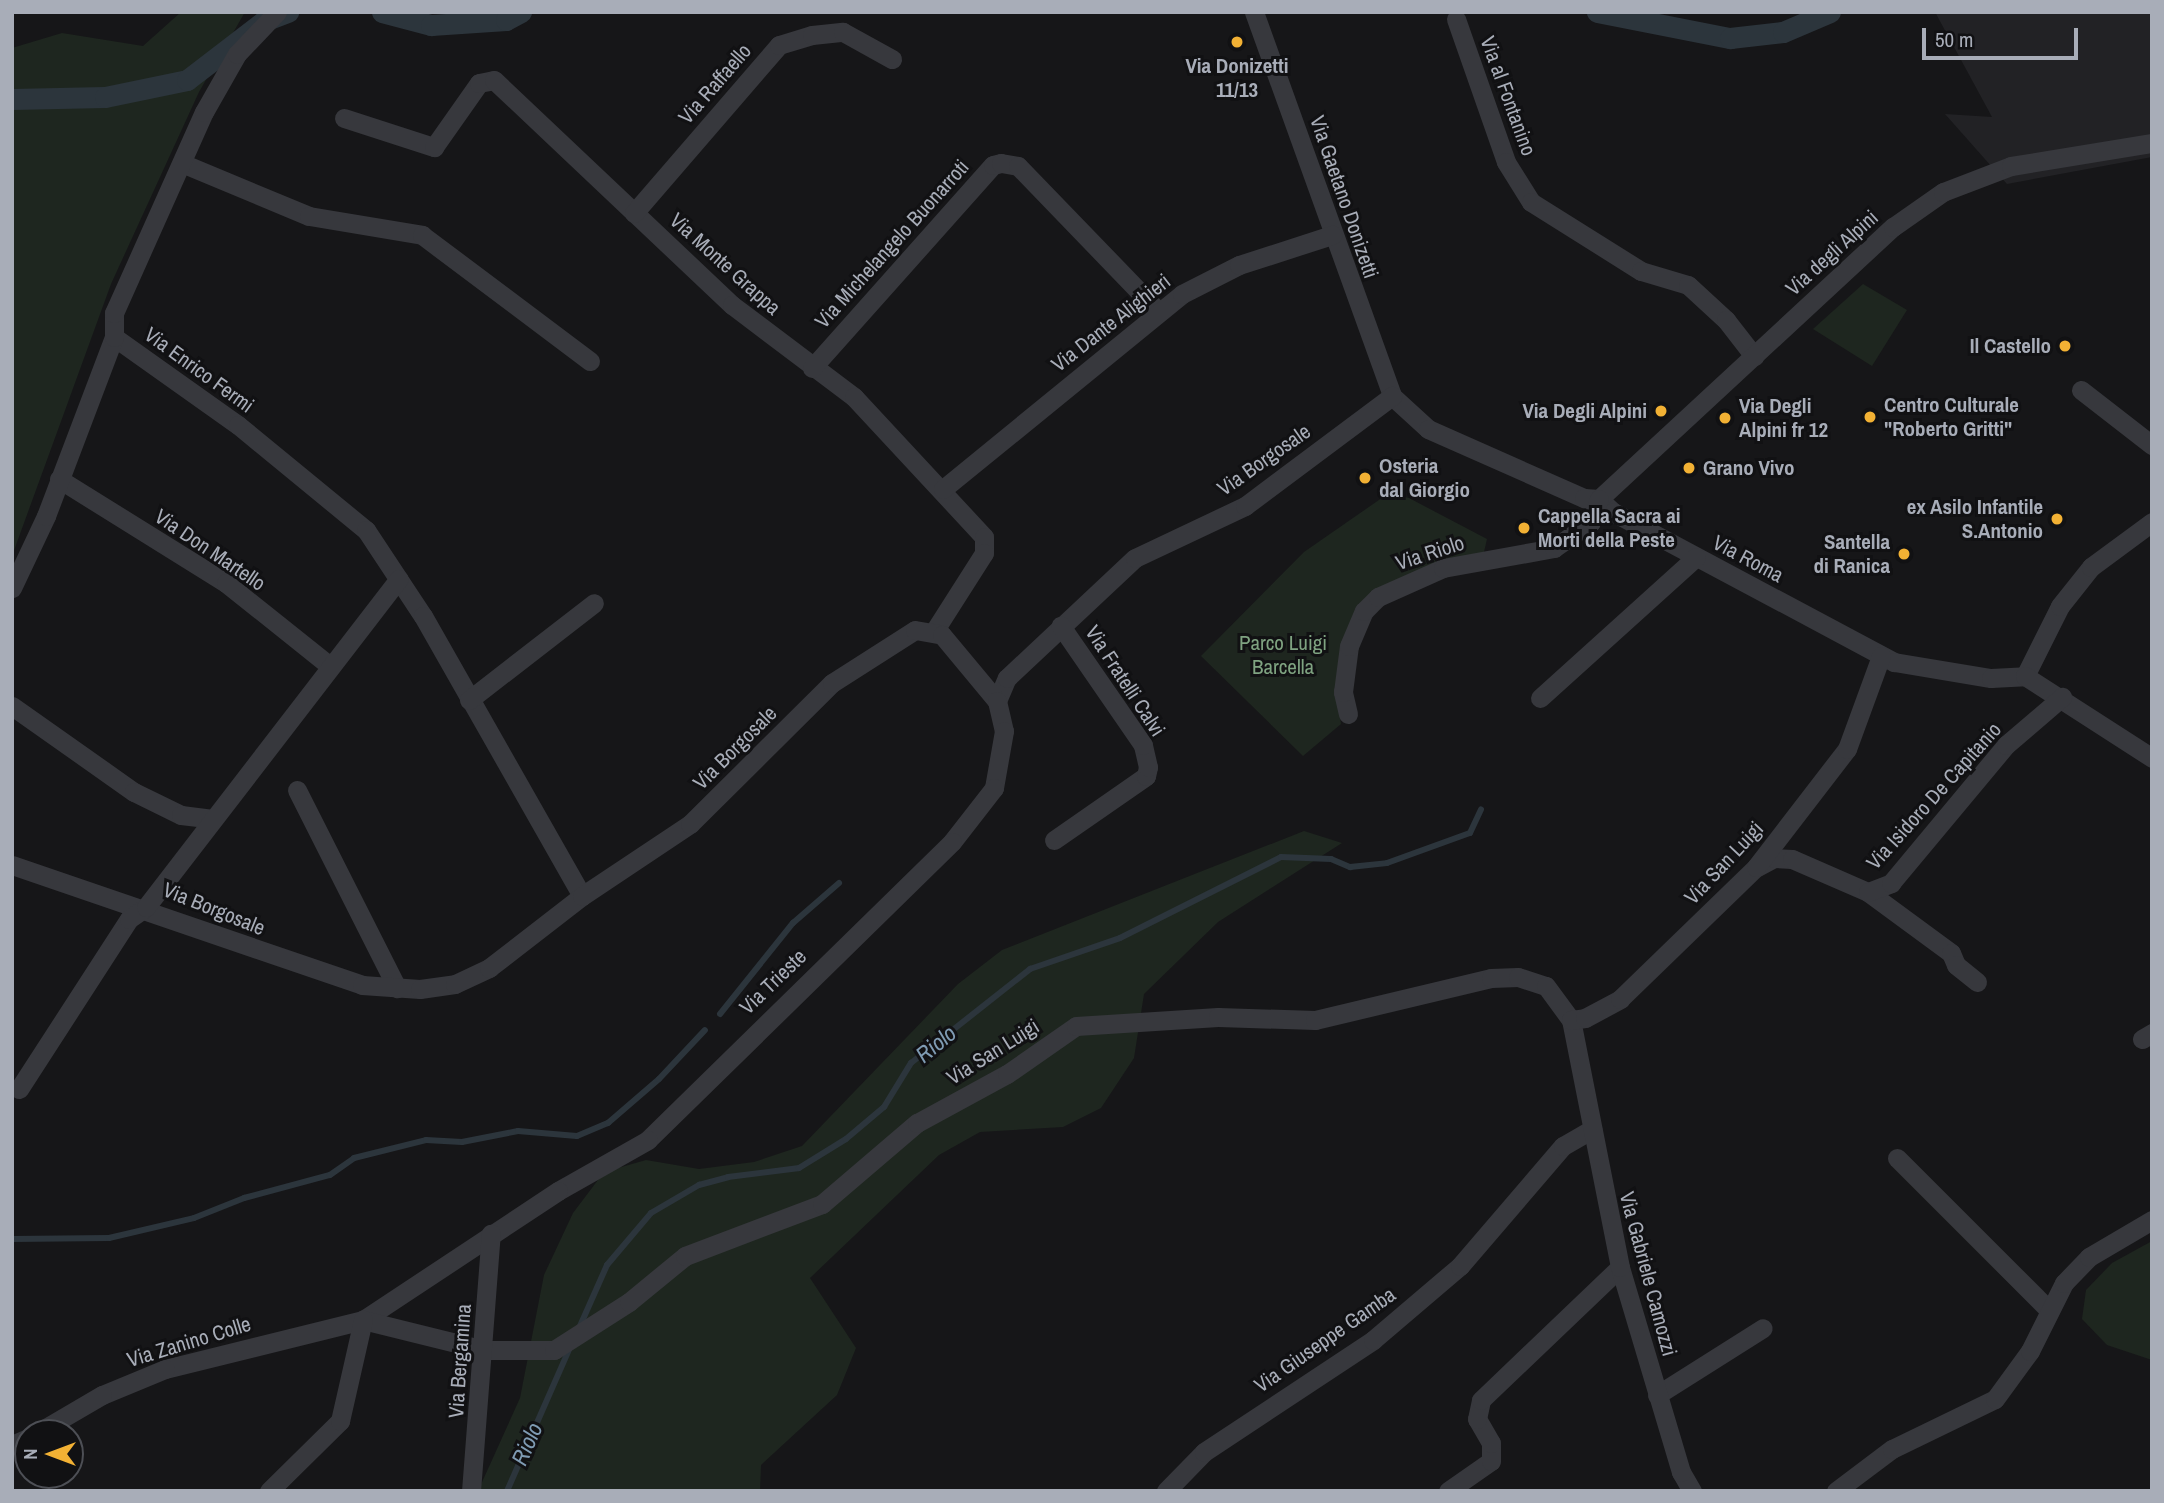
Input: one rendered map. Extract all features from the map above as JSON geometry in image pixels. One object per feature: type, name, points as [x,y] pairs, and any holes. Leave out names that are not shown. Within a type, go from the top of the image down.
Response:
[{"type":"street","name":"Via Enrico Fermi","points":[[277,12],[237,54],[204,112],[184,164],[114,313],[114,337],[329,495],[366,530],[399,579],[582,896]]},
{"type":"street","name":"Via Gaetano Donizetti","points":[[1254,12],[1392,396]]},
{"type":"street","name":"Via al Fontanino","points":[[1455,19],[1506,162],[1531,202],[1641,271],[1688,285],[1726,320],[1754,356]]},
{"type":"street","name":"Via Raffaello","points":[[634,213],[779,46],[812,35],[843,32],[892,59]]},
{"type":"street","name":"Via Monte Grappa","points":[[344,118],[435,147],[479,83],[494,80],[732,305],[812,368],[854,397],[943,489],[987,544],[967,586],[935,630]]},
{"type":"street","name":"Via degli Alpini","points":[[1598,499],[1893,227],[1943,192],[2011,166],[2152,144]]},
{"type":"street","name":"Via Michelangelo Buonarroti","points":[[812,368],[993,165],[1001,163],[1018,166],[1158,311]]},
{"type":"street","points":[[184,164],[309,216],[422,235],[590,361]]},
{"type":"street","name":"Via Dante Alighieri","points":[[943,489],[1158,311],[1239,265],[1332,234]]},
{"type":"street","points":[[12,588],[59,479],[114,337]]},
{"type":"street","points":[[2081,390],[2152,445]]},
{"type":"street","name":"Via Roma","points":[[1392,396],[1429,429],[1584,498],[1598,499],[1696,557],[1894,662],[1992,678],[2025,676]]},
{"type":"street","name":"Via Borgosale","points":[[997,701],[1007,678],[1135,558],[1245,506],[1392,396]]},
{"type":"street","name":"Via Don Martello","points":[[59,479],[226,583],[330,666]]},
{"type":"street","name":"Via Riolo","points":[[1348,714],[1343,692],[1349,646],[1364,611],[1378,597],[1443,569],[1554,548],[1591,522],[1598,499]]},
{"type":"street","points":[[2152,522],[2091,566],[2060,606],[2025,676],[2062,697],[2152,758]]},
{"type":"street","points":[[1539,698],[1696,557]]},
{"type":"street","points":[[19,1089],[129,919],[146,907],[399,579]]},
{"type":"street","points":[[469,701],[594,603]]},
{"type":"street","name":"Via Fratelli Calvi","points":[[1054,840],[1146,776],[1148,766],[1143,745],[1060,626]]},
{"type":"street","points":[[935,630],[997,701]]},
{"type":"street","name":"Via Borgosale","points":[[13,864],[146,907],[312,971],[362,985],[397,988],[455,984],[489,968],[582,896],[690,824],[831,683],[900,638],[915,631],[935,630]]},
{"type":"street","name":"Via San Luigi","points":[[1571,1020],[1585,1018],[1620,999],[1756,867],[1847,749],[1881,656]]},
{"type":"street","name":"Via Isidoro De Capitanio","points":[[1868,892],[1891,883],[2006,746],[2062,697]]},
{"type":"street","name":"Via Trieste","points":[[491,1234],[648,1140],[952,842],[994,788],[1004,731],[997,701]]},
{"type":"street","points":[[12,706],[134,792],[181,816],[213,819]]},
{"type":"street","points":[[297,790],[397,988]]},
{"type":"street","points":[[1787,827],[1791,859]]},
{"type":"street","points":[[1756,867],[1774,858],[1791,859],[1868,892],[1951,953],[1956,965],[1977,982]]},
{"type":"street","name":"Via San Luigi","points":[[484,1350],[558,1347],[685,1256],[822,1204],[917,1123],[1007,1074],[1076,1026],[1218,1017],[1315,1020],[1491,978],[1518,977],[1546,986],[1571,1020],[1578,1064]]},
{"type":"street","name":"Via Gabriele Camozzi","points":[[1578,1064],[1620,1267],[1681,1472],[1692,1491]]},
{"type":"street","name":"Via Giuseppe Gamba","points":[[1166,1491],[1204,1452],[1373,1340],[1450,1274],[1563,1146],[1592,1129]]},
{"type":"street","points":[[1897,1158],[2050,1311]]},
{"type":"street","points":[[1836,1491],[1892,1449],[1995,1399],[2030,1351],[2064,1283],[2089,1257],[2152,1220]]},
{"type":"street","name":"Via Zanino Colle","points":[[61,1419],[102,1395],[166,1369],[363,1320],[491,1234]]},
{"type":"street","name":"Via Bergamina","points":[[471,1491],[491,1234]]},
{"type":"street","points":[[1448,1491],[1491,1461],[1491,1443],[1477,1419],[1481,1399],[1620,1267]]},
{"type":"street","points":[[269,1491],[340,1421],[363,1320]]},
{"type":"street","name":"Via Zanino Colle","points":[[363,1320],[484,1350]]},
{"type":"street","points":[[1657,1395],[1763,1328]]},
{"type":"street","points":[[1858,1491],[1883,1471],[1892,1449]]},
{"type":"shaded area","points":[[1935,12],[2152,12],[2152,157],[2007,184],[1945,114],[1992,117]]},
{"type":"green space","points":[[181,12],[245,12],[199,92],[111,284],[12,556],[12,48],[62,33],[143,46]]},
{"type":"green space","points":[[1863,284],[1907,310],[1872,366],[1813,329]]},
{"type":"green space","name":"Parco Luigi Barcella","points":[[1389,493],[1409,498],[1487,539],[1484,552],[1363,602],[1338,704],[1341,724],[1303,756],[1201,656],[1304,552]]},
{"type":"green space","points":[[1304,831],[1342,843],[1218,922],[1144,994],[1134,1058],[1101,1108],[1063,1127],[980,1132],[939,1155],[810,1278],[856,1348],[837,1395],[761,1465],[760,1491],[478,1491],[520,1398],[544,1275],[573,1213],[604,1172],[646,1160],[699,1169],[754,1162],[802,1146],[958,984],[1002,950]]},
{"type":"green space","points":[[2152,1241],[2152,1360],[2107,1345],[2082,1319],[2086,1290],[2112,1263]]},
{"type":"waterway","points":[[12,99],[105,97],[187,80],[264,21],[288,12]]},
{"type":"waterway","points":[[382,12],[431,25],[506,20],[521,12]]},
{"type":"waterway","points":[[1597,12],[1730,38],[1783,32],[1830,12]]},
{"type":"waterway","name":"Riolo","points":[[580,1326],[607,1265],[651,1213],[699,1185],[728,1177],[799,1168],[846,1139],[884,1107],[911,1063],[1030,969],[1120,938],[1281,857],[1331,859],[1350,867],[1387,863],[1470,833],[1481,809]]},
{"type":"waterway","points":[[720,1014],[793,923],[839,883]]},
{"type":"waterway","points":[[12,1239],[109,1238],[194,1218],[244,1198],[330,1175],[354,1158],[426,1140],[462,1142],[518,1131],[577,1136],[608,1123],[659,1079],[705,1030]]},
{"type":"waterway","name":"Riolo","points":[[507,1491],[571,1345]]},
{"type":"place","name":"Via Donizetti 11/13","points":[[1237,42]]},
{"type":"place","name":"Il Castello","points":[[2065,346]]},
{"type":"place","name":"Via Degli Alpini","points":[[1661,411]]},
{"type":"place","name":"Centro Culturale \"Roberto Gritti\"","points":[[1870,417]]},
{"type":"place","name":"Via Degli Alpini fr 12","points":[[1725,418]]},
{"type":"place","name":"Grano Vivo","points":[[1689,468]]},
{"type":"place","name":"Osteria dal Giorgio","points":[[1365,478]]},
{"type":"place","name":"ex Asilo Infantile S.Antonio","points":[[2057,519]]},
{"type":"place","name":"Cappella Sacra ai Morti della Peste","points":[[1524,528]]},
{"type":"place","name":"Santella di Ranica","points":[[1904,554]]}]
